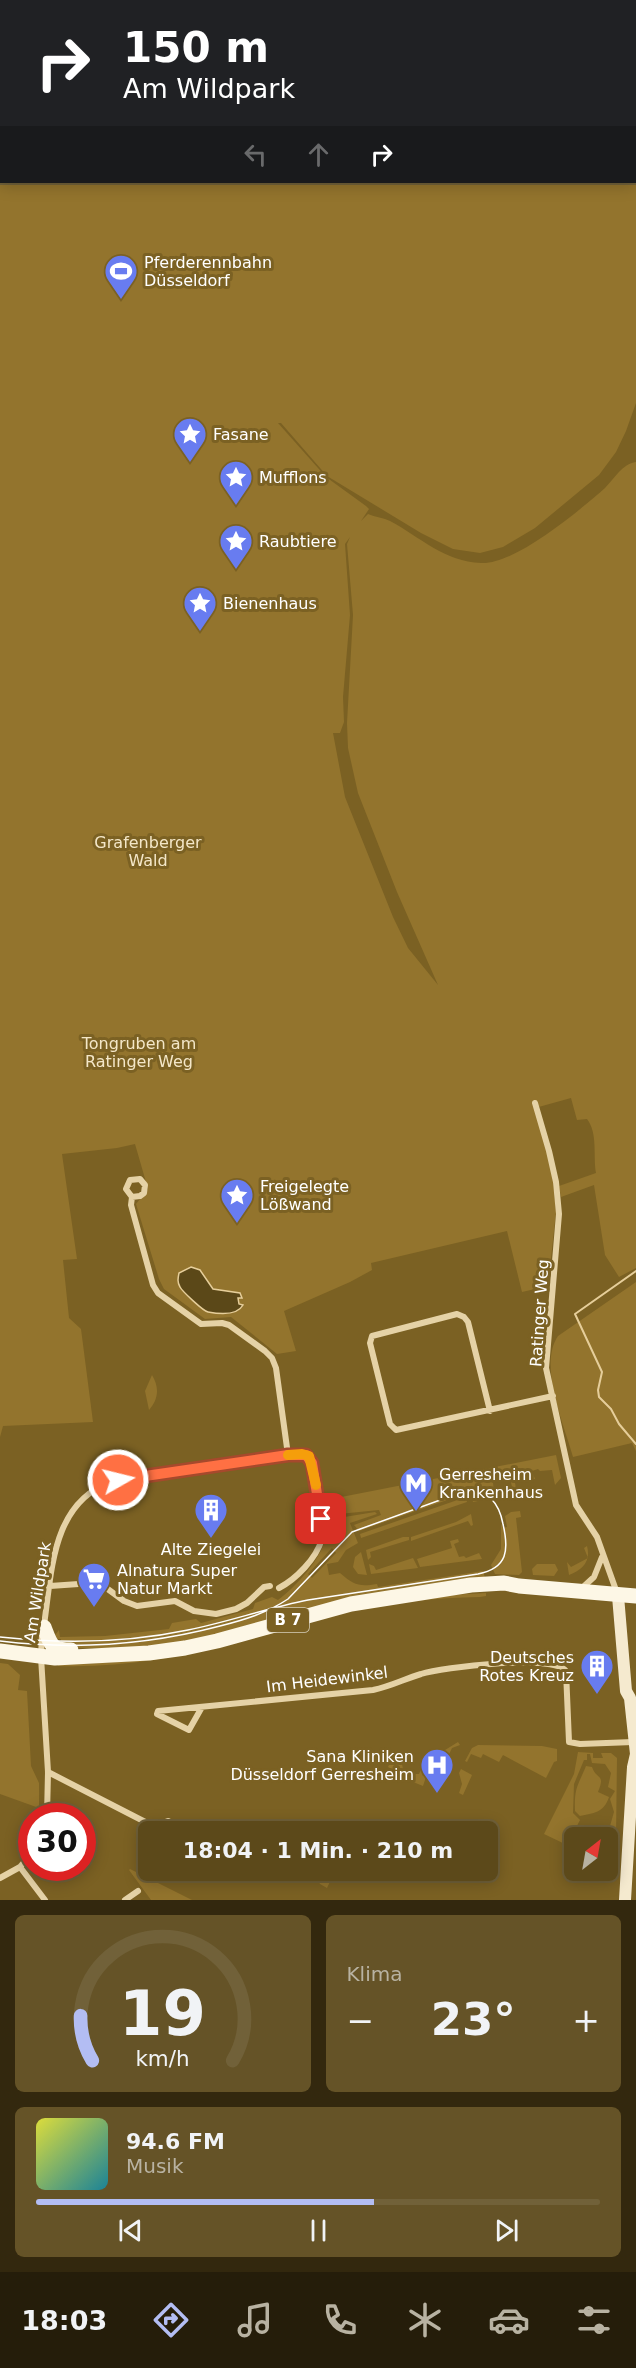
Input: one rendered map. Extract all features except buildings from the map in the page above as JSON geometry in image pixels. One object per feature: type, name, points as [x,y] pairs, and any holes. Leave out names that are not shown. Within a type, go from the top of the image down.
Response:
[{"type":"main road","name":"B 7","points":[[0,1651],[41,1657],[149,1653],[185,1648],[343,1605],[429,1593],[498,1591],[519,1586],[636,1596]]},
{"type":"main road","points":[[618,1596],[626,1691],[624,1697],[630,1743],[628,1759],[634,1767],[631,1886],[625,1900]]},
{"type":"main road","name":"B 7","points":[[44,1627],[51,1645],[56,1648],[88,1650],[97,1656]]},
{"type":"street","name":"Ratinger Weg","points":[[535,1103],[556,1182],[558,1214],[546,1368],[576,1505],[597,1537],[618,1596]]},
{"type":"street","points":[[132,1197],[131,1205],[146,1263],[158,1293],[201,1324],[229,1325],[272,1358],[276,1368],[288,1455],[306,1455],[311,1460],[322,1537],[313,1555],[296,1577],[279,1588]]},
{"type":"street","points":[[490,1411],[468,1323],[464,1317],[457,1314],[372,1336],[370,1343],[390,1424],[394,1429],[400,1431],[490,1411],[553,1396]]},
{"type":"street","name":"Am Wildpark","points":[[47,1803],[48,1773],[41,1657],[58,1540],[65,1522],[80,1502],[100,1486],[113,1481],[288,1455]]},
{"type":"street","points":[[576,1590],[594,1577],[601,1564],[602,1553]]},
{"type":"street","points":[[50,1586],[93,1583],[105,1587],[125,1602],[137,1606],[175,1601],[194,1611],[216,1614],[242,1606],[264,1587],[270,1586]]},
{"type":"street","name":"Im Heidewinkel","points":[[202,1707],[189,1730],[157,1714],[158,1711],[373,1690],[393,1686],[421,1674],[442,1669],[482,1665],[547,1664],[563,1667],[567,1676],[569,1742],[580,1744],[630,1743]]},
{"type":"street","points":[[48,1773],[140,1821]]},
{"type":"street","points":[[0,1878],[18,1868]]},
{"type":"street","points":[[31,1881],[45,1900]]},
{"type":"street","points":[[125,1900],[138,1891]]},
{"type":"green space","points":[[0,183],[636,183],[636,403],[616,452],[599,475],[535,528],[503,547],[480,553],[453,549],[421,533],[327,476],[281,423],[278,423],[326,477],[369,509],[361,521],[368,514],[388,520],[433,548],[468,562],[495,561],[529,546],[594,498],[623,468],[636,462],[636,1268],[619,1277],[605,1255],[594,1185],[561,1197],[559,1186],[596,1173],[593,1131],[587,1119],[577,1120],[571,1098],[535,1108],[551,1162],[556,1212],[548,1286],[522,1292],[507,1231],[371,1263],[372,1270],[284,1311],[296,1351],[277,1354],[231,1317],[205,1319],[164,1289],[136,1204],[148,1189],[135,1144],[62,1154],[77,1259],[63,1260],[69,1318],[81,1329],[93,1422],[3,1426],[0,1437]],"holes":[[[350,537],[347,544],[353,615],[347,723],[348,748],[358,793],[397,892],[438,985],[408,948],[393,917],[345,797],[333,733],[340,733],[344,722],[343,697],[350,615],[345,544]]]},
{"type":"green space","points":[[636,1282],[636,1451],[632,1443],[573,1457],[555,1395],[551,1362],[553,1348],[558,1336]]},
{"type":"green space","points":[[152,1375],[157,1394],[149,1410],[145,1391]]},
{"type":"green space","points":[[556,1455],[561,1478],[555,1485],[552,1470],[540,1471],[538,1469],[532,1471],[535,1479],[525,1474],[514,1478],[517,1493],[514,1494],[510,1479],[498,1479],[493,1483],[495,1498],[492,1495],[487,1499],[478,1497],[478,1501],[473,1502],[471,1493],[464,1494],[359,1531],[354,1525],[381,1515],[379,1510],[329,1515],[326,1500]]},
{"type":"green space","points":[[466,1497],[467,1502],[361,1538],[360,1534]]},
{"type":"green space","points":[[520,1511],[521,1517],[516,1518],[522,1572],[519,1575],[495,1574],[491,1565],[501,1549],[501,1524],[503,1528],[507,1527],[505,1516],[511,1512]]},
{"type":"green space","points":[[375,1512],[377,1514],[350,1523],[358,1543],[346,1550],[338,1562],[327,1564],[329,1575],[340,1573],[357,1584],[377,1584],[378,1587],[483,1571],[486,1581],[216,1636],[145,1648],[65,1648],[61,1647],[61,1639],[52,1639],[59,1630],[60,1637],[105,1636],[169,1629],[172,1623],[196,1619],[201,1623],[253,1609],[255,1603],[272,1597],[278,1600],[300,1580],[314,1562],[326,1535],[331,1534],[332,1519]],"holes":[[[332,1548],[336,1553],[312,1578],[308,1574]]]},
{"type":"green space","points":[[471,1514],[473,1525],[471,1526],[468,1521],[411,1541],[411,1537],[456,1522]]},
{"type":"green space","points":[[409,1537],[409,1540],[370,1552],[371,1557],[368,1560],[366,1550]]},
{"type":"green space","points":[[458,1539],[459,1542],[454,1544],[459,1557],[466,1558],[479,1553],[482,1559],[420,1567],[417,1559],[452,1548],[450,1541]]},
{"type":"green space","points":[[361,1552],[367,1575],[358,1574],[353,1567],[355,1557]]},
{"type":"green space","points":[[413,1558],[418,1568],[371,1574],[369,1564],[376,1570]]},
{"type":"green space","points":[[587,1558],[582,1568],[569,1575],[567,1562],[571,1567]]},
{"type":"green space","points":[[537,1564],[555,1564],[558,1570],[554,1576],[533,1575],[532,1569]]},
{"type":"green space","points":[[486,1593],[486,1596],[480,1597],[414,1601],[364,1609],[213,1648],[169,1657],[125,1664],[58,1666],[58,1664],[158,1658],[209,1648],[336,1611],[411,1599]]},
{"type":"green space","points":[[0,1663],[8,1664],[20,1675],[18,1690],[27,1691],[31,1766],[39,1783],[39,1803],[25,1803],[0,1794]]},
{"type":"green space","points":[[458,1742],[460,1745],[452,1748],[445,1763],[435,1766],[427,1775],[425,1770],[422,1775],[426,1777],[423,1786],[396,1775],[397,1772],[388,1767],[402,1764],[404,1774],[419,1774],[424,1763]]},
{"type":"green space","points":[[478,1745],[542,1746],[557,1749],[557,1761],[554,1762],[546,1778],[503,1755],[499,1762],[483,1754],[481,1758],[471,1754],[467,1762],[465,1761],[472,1748]]},
{"type":"green space","points":[[578,1752],[593,1753],[593,1758],[603,1758],[601,1753],[611,1753],[617,1758],[616,1827],[610,1826],[614,1812],[610,1799],[615,1791],[608,1787],[611,1773],[605,1764],[592,1763],[590,1754],[587,1754],[587,1760],[584,1760],[574,1784],[573,1813],[580,1820],[576,1827],[564,1827],[564,1844],[544,1834],[574,1774]]},
{"type":"green space","points":[[586,1766],[592,1767],[601,1779],[598,1792],[609,1797],[601,1809],[580,1816],[575,1811],[575,1797]]},
{"type":"green space","points":[[461,1769],[472,1775],[463,1795],[459,1793],[462,1784],[459,1773]]},
{"type":"green space","points":[[129,1870],[138,1873],[138,1881],[154,1881],[192,1900],[151,1900]]},
{"type":"green space","points":[[318,1881],[330,1881],[327,1888]]},
{"type":"shaded area","points":[[191,1267],[200,1270],[213,1289],[240,1293],[242,1298],[238,1298],[239,1304],[243,1305],[240,1309],[232,1313],[217,1313],[205,1311],[197,1305],[178,1282],[179,1273]]},
{"type":"waterway","points":[[636,1271],[575,1314],[602,1372],[598,1390],[599,1397],[611,1409],[619,1424],[636,1444]]},
{"type":"tram line","points":[[0,1637],[47,1641],[141,1638],[203,1627],[218,1623],[263,1611],[278,1607],[308,1600],[478,1574],[488,1571],[501,1562],[506,1550],[503,1524],[499,1510],[491,1499],[480,1492],[465,1491],[352,1532],[288,1599],[272,1608],[264,1612],[247,1619],[166,1638],[111,1644],[55,1645],[0,1641]]},
{"type":"slow traffic","points":[[288,1455],[309,1456],[316,1485]]},
{"type":"place","name":"Pferderennbahn Düsseldorf","points":[[121,300]]},
{"type":"place","name":"Fasane","points":[[190,463]]},
{"type":"place","name":"Mufflons","points":[[236,506]]},
{"type":"place","name":"Raubtiere","points":[[236,570]]},
{"type":"place","name":"Bienenhaus","points":[[200,632]]},
{"type":"place","name":"Freigelegte Lößwand","points":[[237,1224]]},
{"type":"place","name":"Gerresheim Krankenhaus","points":[[416,1512]]},
{"type":"place","name":"Alte Ziegelei","points":[[211,1539]]},
{"type":"place","name":"Alnatura Super Natur Markt","points":[[94,1608]]},
{"type":"place","name":"Deutsches Rotes Kreuz","points":[[597,1695]]},
{"type":"place","name":"Sana Kliniken Düsseldorf Gerresheim","points":[[437,1794]]},
{"type":"route","points":[[118,1480],[302,1454],[309,1456],[312,1463],[321,1519]]},
{"type":"park label","name":"Grafenberger Wald","points":[[148,851]]},
{"type":"park label","name":"Tongruben am Ratinger Weg","points":[[139,1052]]}]
